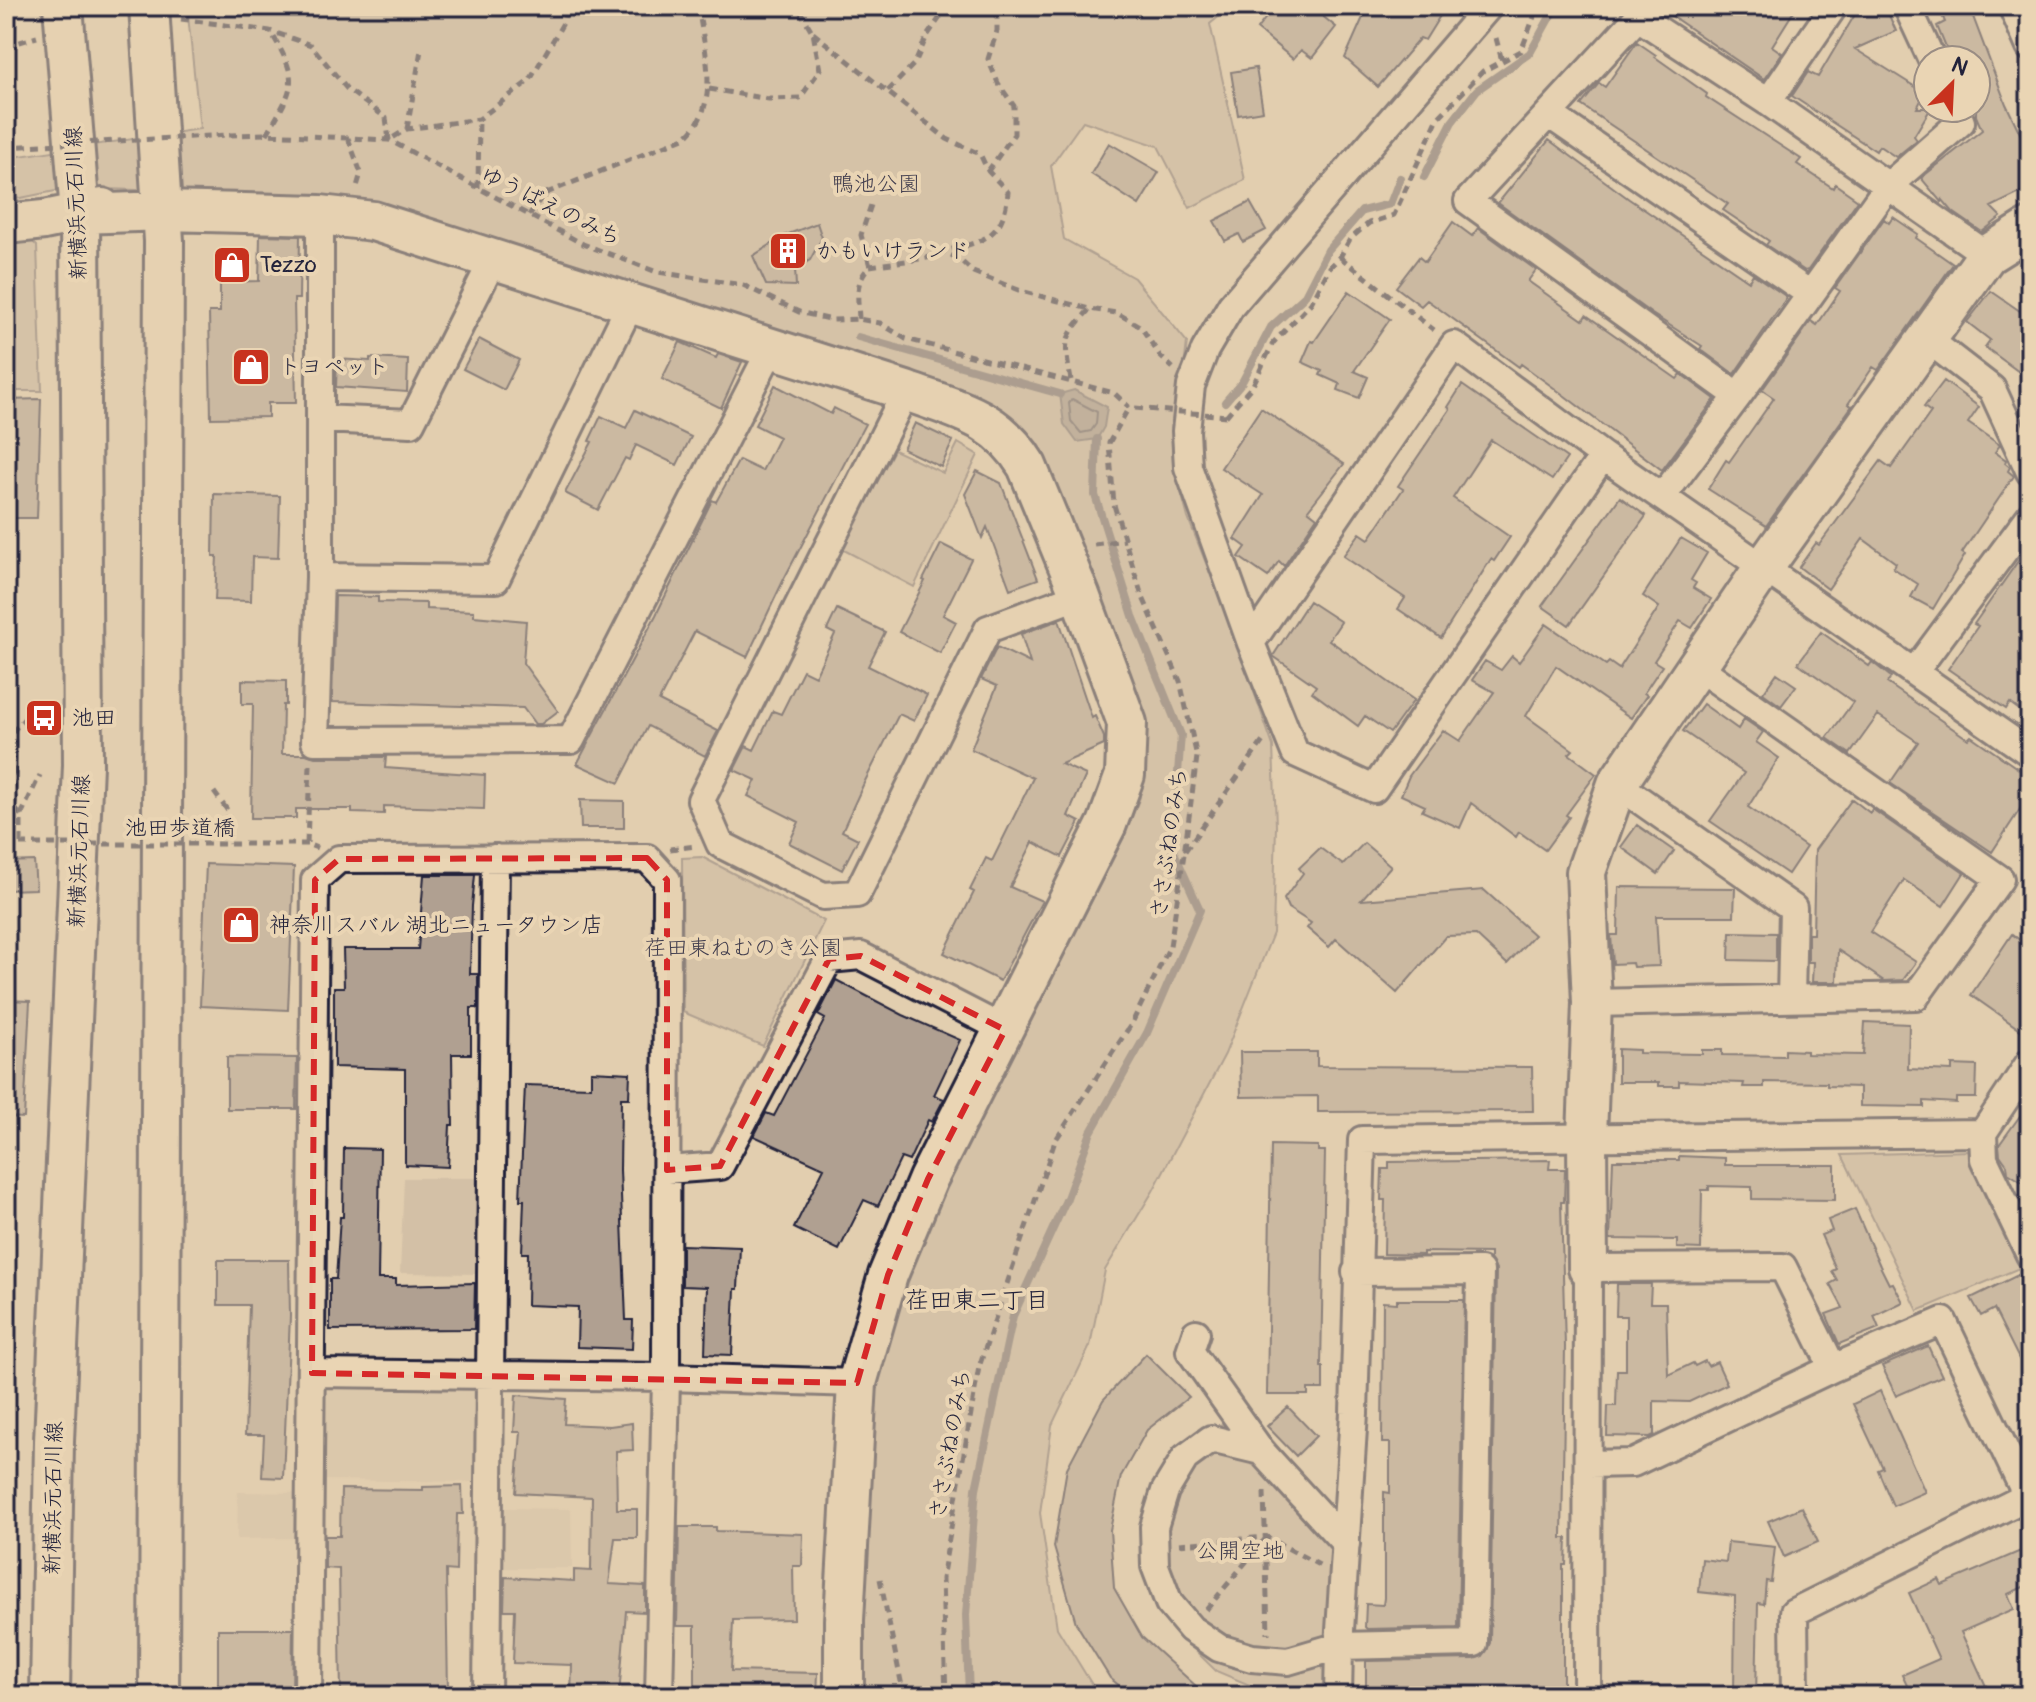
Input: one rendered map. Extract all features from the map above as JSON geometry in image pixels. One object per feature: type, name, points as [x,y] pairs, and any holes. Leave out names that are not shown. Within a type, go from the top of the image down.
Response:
[{"type":"street","name":"新横浜元石川線","points":[[50,1696],[54,1441],[83,765],[80,214],[63,6]]},
{"type":"street","points":[[1768,102],[1834,6]]},
{"type":"street","points":[[1907,6],[1925,44]]},
{"type":"street","points":[[2012,6],[2030,47]]},
{"type":"street","points":[[1486,7],[1231,306],[1205,350],[1191,386],[1186,431],[1188,467],[1251,643],[1295,753],[1374,789],[1603,456]]},
{"type":"street","points":[[1738,396],[1468,201],[1643,12],[1987,255]]},
{"type":"street","points":[[159,1696],[164,211],[160,165],[165,13]]},
{"type":"street","points":[[1550,115],[1810,294]]},
{"type":"street","points":[[1662,497],[1888,186],[1959,124]]},
{"type":"street","points":[[80,214],[146,194],[150,189],[149,176],[160,165]]},
{"type":"street","points":[[80,274],[91,263],[91,238],[99,229],[164,211]]},
{"type":"street","points":[[6,224],[80,214],[164,211],[334,216],[373,221],[906,391],[983,419],[1015,447],[1027,466],[1080,595],[1127,723],[1125,775],[1107,824],[922,1193],[888,1275],[857,1383],[844,1696]]},
{"type":"street","points":[[334,216],[321,419],[315,741],[571,740],[771,349]]},
{"type":"street","points":[[1587,1696],[1587,1137],[1592,1003],[1586,872],[1617,784],[1695,665],[1987,255],[2030,228]]},
{"type":"street","points":[[321,419],[411,423],[493,260]]},
{"type":"street","points":[[320,577],[496,579],[630,305]]},
{"type":"street","points":[[1926,338],[1992,389],[2030,472]]},
{"type":"street","points":[[1251,643],[1454,345],[1603,456],[2030,753]]},
{"type":"street","points":[[906,391],[701,800],[720,844],[823,896],[857,894],[988,629],[1080,595]]},
{"type":"street","points":[[1915,671],[2030,516]]},
{"type":"street","points":[[1592,1003],[1916,996],[2000,879],[1695,665]]},
{"type":"street","points":[[1617,784],[1793,908],[1791,998]]},
{"type":"street","points":[[487,1696],[495,858]]},
{"type":"street","points":[[308,1696],[315,880],[339,859],[495,858],[647,858],[667,880],[666,1377],[659,1696]]},
{"type":"street","points":[[667,1170],[720,1166],[829,959],[861,956],[1005,1030]]},
{"type":"street","points":[[2030,1062],[1983,1133],[1984,1159],[2030,1255]]},
{"type":"street","points":[[1338,1696],[1354,1413],[1362,1140],[1983,1133]]},
{"type":"street","points":[[1588,1268],[1783,1267],[1833,1368]]},
{"type":"street","points":[[1261,1451],[1211,1439],[1185,1458],[1165,1491],[1154,1527],[1155,1566],[1169,1603],[1191,1629],[1219,1648],[1252,1658],[1288,1661],[1339,1646],[1474,1643],[1480,1271],[1356,1272]]},
{"type":"street","points":[[1589,1464],[1633,1463],[1833,1368],[1943,1321],[2029,1495],[1794,1612],[1795,1696]]},
{"type":"street","points":[[1196,1333],[1190,1351],[1261,1451],[1346,1544]]},
{"type":"street","points":[[312,1373],[666,1377],[857,1383]]},
{"type":"path","points":[[165,13],[270,31],[311,45],[347,89],[386,118],[389,140],[407,129],[479,119],[530,80],[563,23],[567,6]]},
{"type":"path","points":[[529,215],[544,194],[684,138],[698,126],[709,89],[698,6]]},
{"type":"path","points":[[709,89],[769,99],[800,98],[820,70],[813,33],[797,6]]},
{"type":"path","points":[[888,91],[915,63],[927,36],[948,6]]},
{"type":"path","points":[[988,171],[1014,134],[1014,106],[998,83],[988,59],[997,31],[997,6]]},
{"type":"path","points":[[1132,407],[1226,416],[1253,385],[1273,343],[1311,303],[1330,267],[1350,239],[1369,223],[1394,215],[1438,118],[1483,71],[1521,51],[1534,17],[1542,6]]},
{"type":"path","points":[[267,134],[286,100],[292,75],[270,31]]},
{"type":"path","points":[[813,33],[947,139],[980,154],[988,171],[1008,192],[1006,216],[998,228],[975,244],[927,258],[870,266],[861,275],[857,286],[859,319]]},
{"type":"path","points":[[6,46],[38,37]]},
{"type":"path","points":[[407,129],[421,50]]},
{"type":"path","points":[[478,188],[479,119]]},
{"type":"path","name":"ゆうばえのみち","points":[[6,147],[267,134],[389,140],[583,244],[657,272],[743,285],[799,312],[832,320],[859,319],[880,323],[906,339],[1114,393],[1132,407]]},
{"type":"path","points":[[334,216],[361,173],[348,138]]},
{"type":"path","points":[[870,266],[861,235],[871,205]]},
{"type":"path","points":[[943,251],[959,259],[973,272],[1021,291],[1117,313],[1141,327],[1160,356],[1191,386]]},
{"type":"path","points":[[1340,257],[1454,345]]},
{"type":"path","points":[[1071,380],[1065,347],[1068,332],[1089,309]]},
{"type":"path","name":"ささぶねのみち","points":[[946,1696],[942,1579],[979,1367],[1055,1141],[1132,1023],[1170,946],[1178,896],[1197,757],[1180,681],[1141,593],[1114,505],[1109,443],[1132,407]]},
{"type":"path","points":[[1092,545],[1124,540]]},
{"type":"path","points":[[21,815],[15,809],[14,730],[36,706]]},
{"type":"path","points":[[1184,852],[1280,717]]},
{"type":"path","name":"池田歩道橋","points":[[6,844],[307,844],[311,751],[315,741]]},
{"type":"path","points":[[21,843],[21,815],[40,775]]},
{"type":"path","points":[[214,792],[228,811],[230,844]]},
{"type":"path","points":[[647,858],[676,847],[720,844]]},
{"type":"path","points":[[1191,1629],[1267,1537]]},
{"type":"path","points":[[1267,1537],[1269,1659]]},
{"type":"path","points":[[1154,1546],[1267,1537],[1343,1578]]},
{"type":"path","points":[[848,1547],[879,1575],[904,1696]]},
{"type":"highlighted area","points":[[647,858],[667,880],[667,1170],[720,1166],[829,959],[861,956],[1005,1030],[928,1179],[888,1275],[857,1383],[312,1373],[315,880],[339,859]]},
{"type":"shaded area","points":[[404,1178],[480,1178],[480,1274],[400,1273]]},
{"type":"shaded area","points":[[328,1386],[477,1391],[475,1482],[323,1480]]},
{"type":"shaded area","points":[[238,1492],[299,1493],[298,1538],[237,1539]]},
{"type":"shaded area","points":[[505,1508],[571,1509],[572,1568],[503,1568]]},
{"type":"green space","name":"鴨池公園","points":[[187,6],[1232,6],[1210,24],[1245,180],[1190,208],[1158,146],[1083,121],[1051,166],[1064,239],[1134,278],[1187,342],[1173,462],[1188,518],[1229,621],[1273,746],[1276,826],[1273,933],[1225,1054],[1153,1191],[1105,1270],[1090,1346],[1052,1425],[1040,1513],[1057,1628],[1099,1696],[858,1696],[873,1375],[926,1227],[1124,837],[1140,797],[1141,730],[1130,672],[1074,533],[1031,447],[354,203],[306,195],[70,188],[6,201],[6,158],[200,129]]},
{"type":"green space","points":[[32,241],[37,246],[42,391],[6,391],[6,243]]},
{"type":"green space","points":[[958,443],[978,455],[914,587],[842,549],[894,450],[943,473]]},
{"type":"green space","name":"荏田東ねむのき公園","points":[[702,857],[824,921],[763,1046],[683,1012],[682,858]]},
{"type":"green space","points":[[1970,1151],[2024,1266],[1918,1311],[1842,1155]]},
{"type":"green space","name":"公開空地","points":[[1251,1415],[1337,1517],[1331,1683],[1296,1690],[1252,1686],[1216,1671],[1166,1622],[1147,1580],[1141,1540],[1149,1500],[1164,1464],[1204,1430]]},
{"type":"water","points":[[1074,390],[1107,407],[1104,427],[1097,439],[1077,442],[1064,424],[1060,394]]},
{"type":"building","points":[[1275,6],[1310,6],[1336,27],[1312,58],[1301,50],[1293,59],[1257,29]]},
{"type":"building","points":[[1368,6],[1446,6],[1425,40],[1420,38],[1378,87],[1345,58]]},
{"type":"building","points":[[1664,6],[1797,6],[1772,46],[1782,53],[1764,79],[1663,10]]},
{"type":"building","points":[[1860,6],[1885,6],[1896,31],[1855,49],[1912,85],[1912,124],[1921,124],[1914,136],[1917,140],[1896,157],[1879,146],[1876,151],[1792,96],[1808,72],[1818,77]]},
{"type":"building","points":[[1938,6],[1969,6],[1983,44],[1944,44],[1937,26],[1945,22]]},
{"type":"building","points":[[1637,42],[1707,94],[1706,97],[1801,159],[1797,164],[1858,200],[1808,270],[1766,245],[1769,241],[1723,210],[1728,204],[1581,105],[1599,83],[1605,87]]},
{"type":"building","points":[[1992,67],[2030,154],[2030,188],[1991,207],[2001,217],[1982,232],[1953,212],[1942,199],[1941,202],[1921,178],[1982,130],[1979,124],[1992,124]]},
{"type":"building","points":[[1256,68],[1263,111],[1238,115],[1231,72]]},
{"type":"building","points":[[1549,140],[1749,281],[1753,274],[1787,297],[1734,374],[1700,349],[1702,346],[1652,314],[1498,203]]},
{"type":"building","points":[[1109,143],[1159,172],[1139,205],[1091,174]]},
{"type":"building","points":[[1250,202],[1266,230],[1243,242],[1239,234],[1225,241],[1214,221]]},
{"type":"building","points":[[1893,217],[1953,264],[1878,370],[1873,367],[1848,404],[1852,406],[1766,526],[1708,489],[1726,460],[1729,462],[1774,398],[1762,390],[1811,321],[1817,325],[1840,291],[1835,288],[1884,219],[1889,223]]},
{"type":"building","points":[[1453,222],[1472,236],[1478,228],[1536,270],[1528,281],[1583,320],[1586,315],[1677,379],[1681,374],[1715,399],[1662,470],[1521,364],[1519,367],[1427,300],[1421,306],[1396,287],[1419,257],[1425,262]]},
{"type":"building","name":"かもいけランド","points":[[817,223],[822,238],[810,260],[795,269],[796,286],[766,285],[753,256],[786,235]]},
{"type":"building","points":[[260,235],[300,236],[299,299],[294,299],[296,403],[268,403],[268,417],[211,418],[209,312],[220,312],[220,282],[259,281]]},
{"type":"building","points":[[1349,291],[1390,319],[1354,371],[1368,377],[1359,398],[1338,390],[1340,384],[1302,362],[1311,341],[1314,342]]},
{"type":"building","points":[[1991,291],[2030,318],[2030,380],[1985,347],[1990,340],[1967,322]]},
{"type":"building","points":[[479,339],[519,360],[504,390],[463,369]]},
{"type":"building","points":[[680,342],[716,358],[718,354],[742,362],[721,408],[662,379]]},
{"type":"building","points":[[370,358],[408,360],[407,392],[336,387],[337,359],[370,361]]},
{"type":"building","points":[[1944,381],[1979,407],[1968,423],[2000,445],[1995,452],[2006,460],[2010,467],[2008,471],[2014,476],[1962,553],[1965,555],[1933,609],[1911,597],[1918,584],[1893,568],[1896,563],[1863,539],[1828,589],[1799,567],[1881,461],[1891,468],[1931,412],[1924,407]]},
{"type":"building","points":[[775,385],[831,414],[834,408],[865,424],[747,657],[695,631],[659,701],[718,731],[705,756],[648,726],[619,783],[577,764],[656,615],[712,500],[716,502],[739,460],[762,471],[779,437],[755,425]]},
{"type":"building","points":[[1462,385],[1567,458],[1552,480],[1491,440],[1453,498],[1510,537],[1494,561],[1491,559],[1441,638],[1398,609],[1405,598],[1343,556],[1360,533],[1369,539],[1403,489],[1398,486],[1450,409],[1448,407]]},
{"type":"building","points":[[41,399],[37,518],[6,518],[6,400]]},
{"type":"building","points":[[1261,408],[1344,464],[1308,510],[1317,517],[1284,566],[1279,561],[1268,577],[1239,557],[1246,547],[1235,539],[1263,495],[1221,468]]},
{"type":"building","points":[[635,410],[691,437],[677,465],[636,445],[629,460],[625,458],[598,510],[565,493],[592,442],[589,441],[601,416],[626,428]]},
{"type":"building","points":[[915,423],[953,441],[941,467],[903,449]]},
{"type":"building","points":[[977,471],[1001,483],[1038,579],[1010,589],[987,527],[982,538],[965,494]]},
{"type":"building","points":[[214,494],[280,496],[278,558],[252,557],[251,601],[215,600],[217,556],[213,556]]},
{"type":"building","points":[[1620,497],[1646,516],[1569,625],[1542,606]]},
{"type":"building","points":[[1681,538],[1707,553],[1691,580],[1696,583],[1693,588],[1711,599],[1692,628],[1680,621],[1654,661],[1662,666],[1631,718],[1556,666],[1526,716],[1573,750],[1569,754],[1596,774],[1545,850],[1519,832],[1516,837],[1471,803],[1460,828],[1422,811],[1425,806],[1401,795],[1409,776],[1443,730],[1460,741],[1494,692],[1472,680],[1485,661],[1501,670],[1512,656],[1519,662],[1546,624],[1606,665],[1609,662],[1619,669],[1659,607],[1643,596]]},
{"type":"building","points":[[941,544],[971,559],[943,615],[956,622],[940,653],[899,632]]},
{"type":"building","points":[[2030,544],[2030,718],[2010,703],[2006,709],[1948,669],[1978,626],[1974,624]]},
{"type":"building","points":[[335,596],[378,597],[378,602],[426,603],[426,609],[474,611],[474,616],[526,621],[523,663],[558,711],[541,724],[535,724],[523,708],[332,702]]},
{"type":"building","points":[[1309,601],[1341,622],[1329,640],[1414,700],[1390,733],[1365,716],[1358,726],[1312,692],[1316,686],[1273,656]]},
{"type":"building","points":[[837,609],[885,632],[868,666],[927,695],[914,721],[899,714],[864,783],[842,831],[858,839],[842,870],[789,843],[799,822],[748,796],[756,780],[734,770],[746,746],[754,750],[773,711],[781,714],[803,670],[815,676],[835,634],[827,630]]},
{"type":"building","points":[[1059,620],[1092,718],[1095,716],[1104,737],[1104,745],[1061,764],[1086,775],[1068,816],[1080,822],[1062,857],[1033,842],[1010,887],[1042,901],[1000,981],[944,953],[974,892],[970,890],[986,858],[992,861],[1033,778],[971,749],[997,686],[981,679],[997,647],[1030,663],[1021,634]]},
{"type":"building","points":[[1821,632],[1869,666],[1872,662],[1891,677],[1887,683],[2030,777],[2030,794],[1992,852],[1890,783],[1918,742],[1878,715],[1850,754],[1827,738],[1853,702],[1798,663]]},
{"type":"building","points":[[1777,673],[1796,686],[1781,706],[1763,693]]},
{"type":"building","points":[[242,680],[286,681],[282,754],[386,757],[385,768],[485,775],[484,809],[384,806],[384,814],[352,813],[352,809],[296,809],[296,818],[251,818],[253,704],[242,704]]},
{"type":"building","points":[[1703,704],[1738,729],[1744,719],[1763,732],[1756,742],[1779,758],[1748,807],[1806,847],[1788,874],[1710,821],[1744,773],[1683,731]]},
{"type":"building","points":[[1852,799],[1870,813],[1872,809],[1964,873],[1943,906],[1904,880],[1870,932],[1916,962],[1903,980],[1884,981],[1838,950],[1837,982],[1812,982],[1813,962],[1808,962],[1808,934],[1813,934],[1815,850]]},
{"type":"building","points":[[580,800],[624,801],[624,828],[581,828]]},
{"type":"building","points":[[1637,825],[1674,851],[1658,874],[1621,847]]},
{"type":"building","points":[[1364,843],[1391,866],[1361,900],[1484,890],[1534,935],[1507,964],[1476,935],[1446,936],[1397,993],[1336,939],[1329,947],[1307,928],[1311,923],[1288,908],[1284,899],[1303,873],[1299,868],[1320,848],[1343,865]]},
{"type":"building","points":[[34,861],[36,889],[6,890],[6,862]]},
{"type":"building","points":[[206,864],[294,867],[288,1010],[200,1006]]},
{"type":"building","points":[[424,875],[475,875],[470,974],[478,974],[478,1008],[471,1008],[471,1054],[452,1054],[453,1125],[450,1125],[448,1167],[405,1165],[405,1069],[334,1067],[334,987],[344,987],[343,949],[418,949]]},
{"type":"building","points":[[1619,887],[1735,888],[1734,916],[1656,916],[1659,966],[1613,964],[1611,935],[1618,935]]},
{"type":"building","points":[[1730,932],[1776,933],[1776,961],[1729,960]]},
{"type":"building","points":[[2012,934],[2030,948],[2030,1020],[2022,1031],[1971,995]]},
{"type":"building","points":[[836,980],[960,1040],[934,1095],[944,1099],[932,1122],[928,1120],[909,1161],[901,1158],[878,1206],[864,1200],[839,1250],[794,1228],[824,1168],[754,1136],[766,1113],[774,1116],[825,1019],[818,1015]]},
{"type":"building","points":[[6,1000],[30,1001],[24,1118],[6,1117]]},
{"type":"building","points":[[1865,1022],[1909,1024],[1908,1069],[1952,1071],[1952,1065],[1977,1066],[1976,1098],[1956,1098],[1956,1103],[1924,1101],[1924,1107],[1860,1106],[1860,1087],[1827,1086],[1827,1083],[1764,1082],[1764,1087],[1743,1087],[1744,1083],[1679,1081],[1679,1086],[1659,1086],[1659,1082],[1618,1082],[1618,1049],[1639,1050],[1639,1053],[1702,1054],[1702,1050],[1722,1050],[1722,1055],[1785,1056],[1785,1050],[1806,1051],[1806,1054],[1863,1055]]},
{"type":"building","points":[[1240,1052],[1317,1052],[1317,1066],[1532,1067],[1533,1111],[1318,1112],[1318,1096],[1241,1097]]},
{"type":"building","points":[[227,1057],[297,1058],[296,1109],[227,1109]]},
{"type":"building","points":[[591,1071],[630,1073],[629,1098],[621,1098],[620,1170],[626,1320],[633,1320],[632,1349],[577,1347],[578,1307],[527,1305],[528,1253],[522,1253],[524,1200],[520,1200],[525,1085],[591,1087]]},
{"type":"building","points":[[2030,1102],[2030,1187],[2008,1173],[1999,1145]]},
{"type":"building","points":[[1271,1145],[1318,1146],[1318,1151],[1325,1151],[1323,1389],[1308,1389],[1308,1395],[1267,1395]]},
{"type":"building","points":[[344,1148],[380,1149],[378,1279],[396,1279],[396,1285],[475,1283],[474,1329],[330,1330],[330,1279],[336,1279],[340,1217],[343,1217]]},
{"type":"building","points":[[1679,1156],[1725,1158],[1725,1165],[1835,1165],[1835,1200],[1752,1199],[1752,1187],[1709,1186],[1709,1190],[1702,1190],[1701,1249],[1677,1248],[1677,1240],[1610,1239],[1613,1160],[1679,1160]]},
{"type":"building","points":[[1550,1160],[1549,1169],[1565,1169],[1564,1202],[1561,1202],[1565,1347],[1562,1538],[1567,1538],[1566,1565],[1563,1565],[1563,1693],[1467,1692],[1467,1696],[1366,1694],[1366,1661],[1474,1659],[1483,1656],[1490,1643],[1496,1270],[1490,1253],[1384,1254],[1382,1169],[1389,1169],[1389,1162]]},
{"type":"building","points":[[1855,1209],[1889,1284],[1893,1283],[1903,1302],[1874,1316],[1879,1328],[1839,1344],[1826,1314],[1843,1308],[1830,1284],[1837,1280],[1832,1271],[1836,1269],[1821,1235],[1832,1231],[1828,1220]]},
{"type":"building","points":[[682,1245],[740,1247],[732,1355],[705,1354],[707,1287],[682,1286]]},
{"type":"building","points":[[218,1260],[289,1260],[290,1316],[283,1478],[262,1477],[264,1435],[245,1435],[249,1305],[218,1305]]},
{"type":"building","points":[[2020,1274],[2030,1294],[2030,1381],[1994,1309],[1981,1316],[1971,1298]]},
{"type":"building","points":[[1617,1284],[1651,1284],[1650,1303],[1666,1303],[1668,1375],[1693,1363],[1695,1366],[1705,1361],[1708,1366],[1717,1362],[1727,1384],[1689,1402],[1654,1401],[1654,1435],[1650,1437],[1607,1436],[1608,1406],[1616,1406],[1617,1370],[1626,1370],[1626,1316],[1616,1316]]},
{"type":"building","points":[[1397,1300],[1464,1300],[1458,1627],[1365,1627],[1366,1604],[1383,1605],[1384,1598],[1384,1492],[1390,1493],[1390,1443],[1382,1443],[1383,1302],[1397,1303]]},
{"type":"building","points":[[1928,1346],[1942,1376],[1896,1396],[1882,1366]]},
{"type":"building","points":[[1146,1354],[1189,1397],[1147,1430],[1121,1476],[1110,1530],[1114,1588],[1142,1637],[1207,1696],[1132,1696],[1110,1678],[1076,1623],[1054,1547],[1067,1468],[1103,1400]]},
{"type":"building","points":[[1880,1391],[1925,1492],[1893,1506],[1878,1470],[1883,1468],[1853,1404]]},
{"type":"building","points":[[516,1395],[566,1399],[564,1424],[610,1426],[632,1423],[633,1450],[616,1451],[617,1509],[637,1509],[637,1538],[615,1538],[609,1584],[645,1586],[645,1612],[626,1611],[619,1696],[571,1696],[572,1665],[513,1663],[515,1610],[504,1610],[505,1577],[574,1581],[574,1570],[591,1571],[592,1497],[516,1493],[521,1432],[514,1432]]},
{"type":"building","points":[[1288,1407],[1316,1436],[1296,1456],[1267,1426]]},
{"type":"building","points":[[462,1486],[463,1514],[457,1514],[456,1571],[446,1570],[448,1692],[341,1696],[339,1569],[325,1568],[325,1536],[340,1536],[341,1489],[423,1490],[423,1487]]},
{"type":"building","points":[[1802,1507],[1818,1542],[1784,1557],[1768,1521]]},
{"type":"building","points":[[679,1527],[803,1534],[802,1566],[793,1566],[794,1619],[733,1620],[731,1671],[818,1673],[817,1696],[695,1696],[695,1626],[677,1626]]},
{"type":"building","points":[[1728,1542],[1775,1547],[1771,1582],[1766,1581],[1764,1604],[1758,1603],[1756,1696],[1734,1696],[1735,1596],[1699,1592],[1702,1559],[1726,1562]]},
{"type":"building","points":[[2030,1547],[2030,1584],[2008,1594],[2014,1609],[1961,1632],[1986,1686],[1963,1696],[1912,1696],[1902,1675],[1939,1659],[1909,1593],[1939,1579],[1942,1585]]},
{"type":"building","points":[[218,1629],[293,1629],[292,1696],[218,1696]]},
{"type":"waterway","points":[[1424,177],[1452,122],[1477,90],[1530,53],[1556,6]]},
{"type":"waterway","points":[[1225,402],[1242,382],[1271,327],[1304,297],[1328,250],[1362,211],[1390,204],[1400,178]]},
{"type":"waterway","points":[[858,337],[1060,394]]},
{"type":"waterway","points":[[969,1696],[966,1615],[976,1489],[1013,1316],[1067,1198],[1091,1132],[1147,1033],[1200,910],[1172,848],[1181,735],[1133,616],[1095,495],[1097,439]]},
{"type":"place","name":"かもいけランド","points":[[788,251]]},
{"type":"place","name":"Tezzo","points":[[232,265]]},
{"type":"place","name":"トヨペット","points":[[251,367]]},
{"type":"place","name":"池田","points":[[44,718]]},
{"type":"place","name":"神奈川スバル 湖北ニュータウン店","points":[[241,925]]},
{"type":"district","name":"荏田東二丁目","points":[[977,1300]]}]
